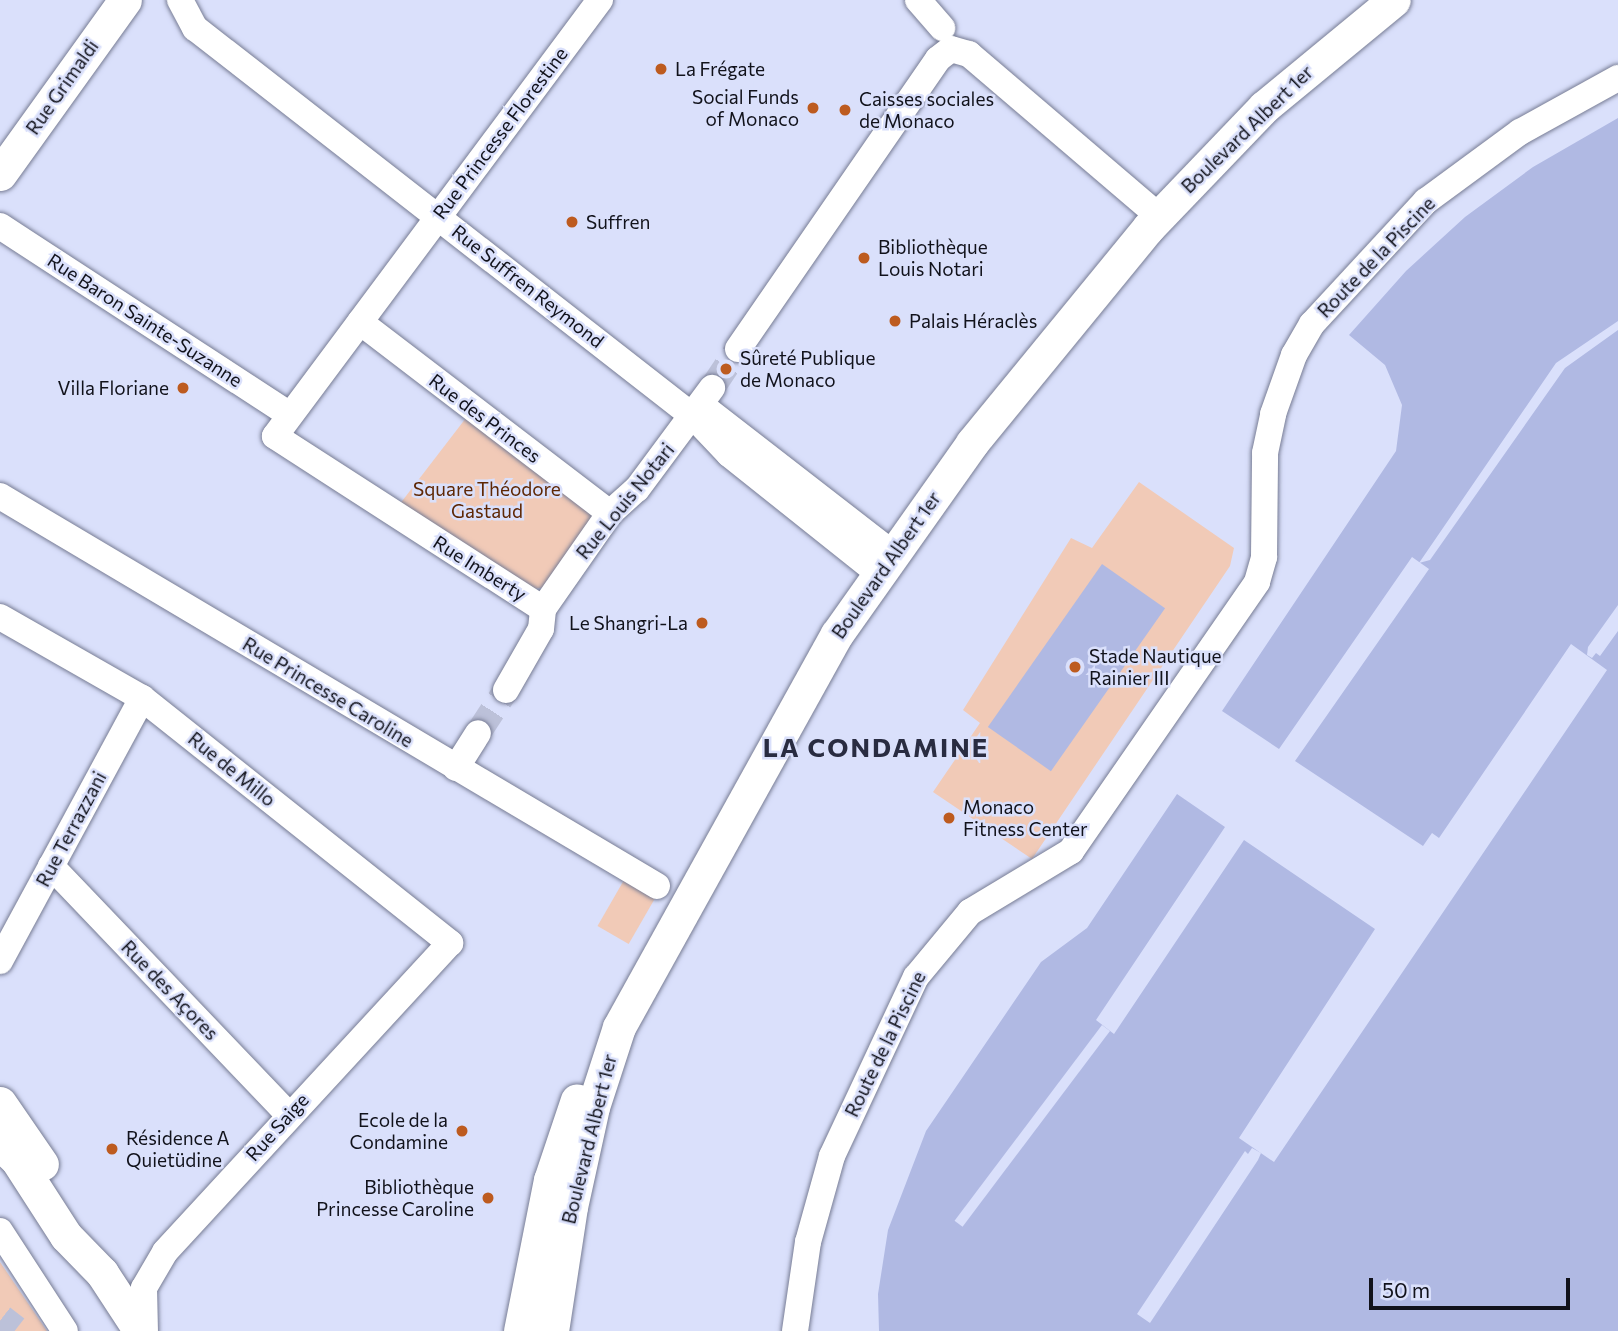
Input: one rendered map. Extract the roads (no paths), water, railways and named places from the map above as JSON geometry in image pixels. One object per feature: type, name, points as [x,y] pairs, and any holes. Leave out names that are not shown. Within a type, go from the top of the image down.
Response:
[{"type":"main road","name":"Rue Grimaldi","points":[[0,174],[125,0]]},
{"type":"main road","name":"Boulevard Albert 1er","points":[[556,1323],[563,1248],[605,1070],[619,1027],[805,690],[885,563],[1040,356],[1159,216],[1264,107],[1394,0]]},
{"type":"main road","points":[[520,1331],[556,1161],[576,1101],[605,1070]]},
{"type":"main road","points":[[0,1103],[91,1239],[102,1273]]},
{"type":"main road","points":[[0,1144],[17,1160],[66,1236],[102,1273],[143,1331]]},
{"type":"street","name":"Rue Suffren Reymond","points":[[180,0],[195,28],[437,215],[702,403],[729,454],[885,563]]},
{"type":"street","name":"Rue Princesse Florestine","points":[[283,425],[437,215],[600,0]]},
{"type":"street","points":[[918,0],[946,38],[969,54],[1159,216]]},
{"type":"street","points":[[738,349],[938,59],[946,38]]},
{"type":"street","name":"Route de la Piscine","points":[[795,1331],[808,1242],[832,1156],[916,977],[970,912],[1071,851],[1257,582],[1264,557],[1265,453],[1273,414],[1294,355],[1312,324],[1426,201],[1520,132],[1618,78]]},
{"type":"street","name":"Rue Baron Sainte-Suzanne","points":[[0,226],[283,425]]},
{"type":"street","name":"Rue des Princes","points":[[360,322],[610,513]]},
{"type":"street","name":"Rue Louis Notari","points":[[506,690],[541,629],[543,609],[610,513],[637,489],[702,403]]},
{"type":"street","name":"Rue Imberty","points":[[283,425],[543,609]]},
{"type":"street","name":"Rue Princesse Caroline","points":[[0,496],[657,886]]},
{"type":"street","name":"Rue de Millo","points":[[0,617],[142,698],[450,943]]},
{"type":"street","name":"Rue Terrazzani","points":[[0,961],[142,698]]},
{"type":"street","points":[[456,768],[478,733]]},
{"type":"street","name":"Rue des Açores","points":[[51,866],[288,1114]]},
{"type":"street","name":"Rue Saige","points":[[143,1331],[144,1288],[149,1273],[288,1114],[450,943]]},
{"type":"street","points":[[0,1231],[65,1331]]},
{"type":"water","points":[[1618,118],[1618,1331],[879,1331],[878,1294],[888,1230],[926,1131],[1041,962],[1087,928],[1177,794],[1225,827],[1096,1020],[1114,1034],[1244,840],[1375,929],[1239,1138],[1274,1162],[1607,670],[1571,644],[1439,838],[1432,833],[1423,846],[1295,761],[1429,569],[1412,557],[1279,749],[1222,711],[1396,451],[1402,405],[1385,365],[1349,335],[1406,271],[1465,217],[1533,167]]},
{"type":"water","points":[[1102,564],[1165,608],[1051,771],[988,727]]},
{"type":"tunnel","points":[[712,388],[738,349]]},
{"type":"tunnel","points":[[478,733],[506,690]]},
{"type":"tunnel","points":[[0,1320],[14,1331]]},
{"type":"place","name":"La Frégate","points":[[661,69]]},
{"type":"place","name":"Social Funds of Monaco","points":[[813,108]]},
{"type":"place","name":"Caisses sociales de Monaco","points":[[845,110]]},
{"type":"place","name":"Suffren","points":[[572,222]]},
{"type":"place","name":"Bibliothèque Louis Notari","points":[[864,258]]},
{"type":"place","name":"Palais Héraclès","points":[[895,321]]},
{"type":"place","name":"Sûreté Publique de Monaco","points":[[726,369]]},
{"type":"place","name":"Villa Floriane","points":[[183,388]]},
{"type":"place","name":"Le Shangri-La","points":[[702,623]]},
{"type":"place","name":"Stade Nautique Rainier III","points":[[1075,667]]},
{"type":"place","name":"Monaco Fitness Center","points":[[949,818]]},
{"type":"place","name":"Ecole de la Condamine","points":[[462,1131]]},
{"type":"place","name":"Résidence A Quietüdine","points":[[112,1149]]},
{"type":"place","name":"Bibliothèque Princesse Caroline","points":[[488,1198]]},
{"type":"district","name":"LA CONDAMINE","points":[[876,747]]},
{"type":"park label","name":"Square Théodore Gastaud","points":[[487,500]]}]
